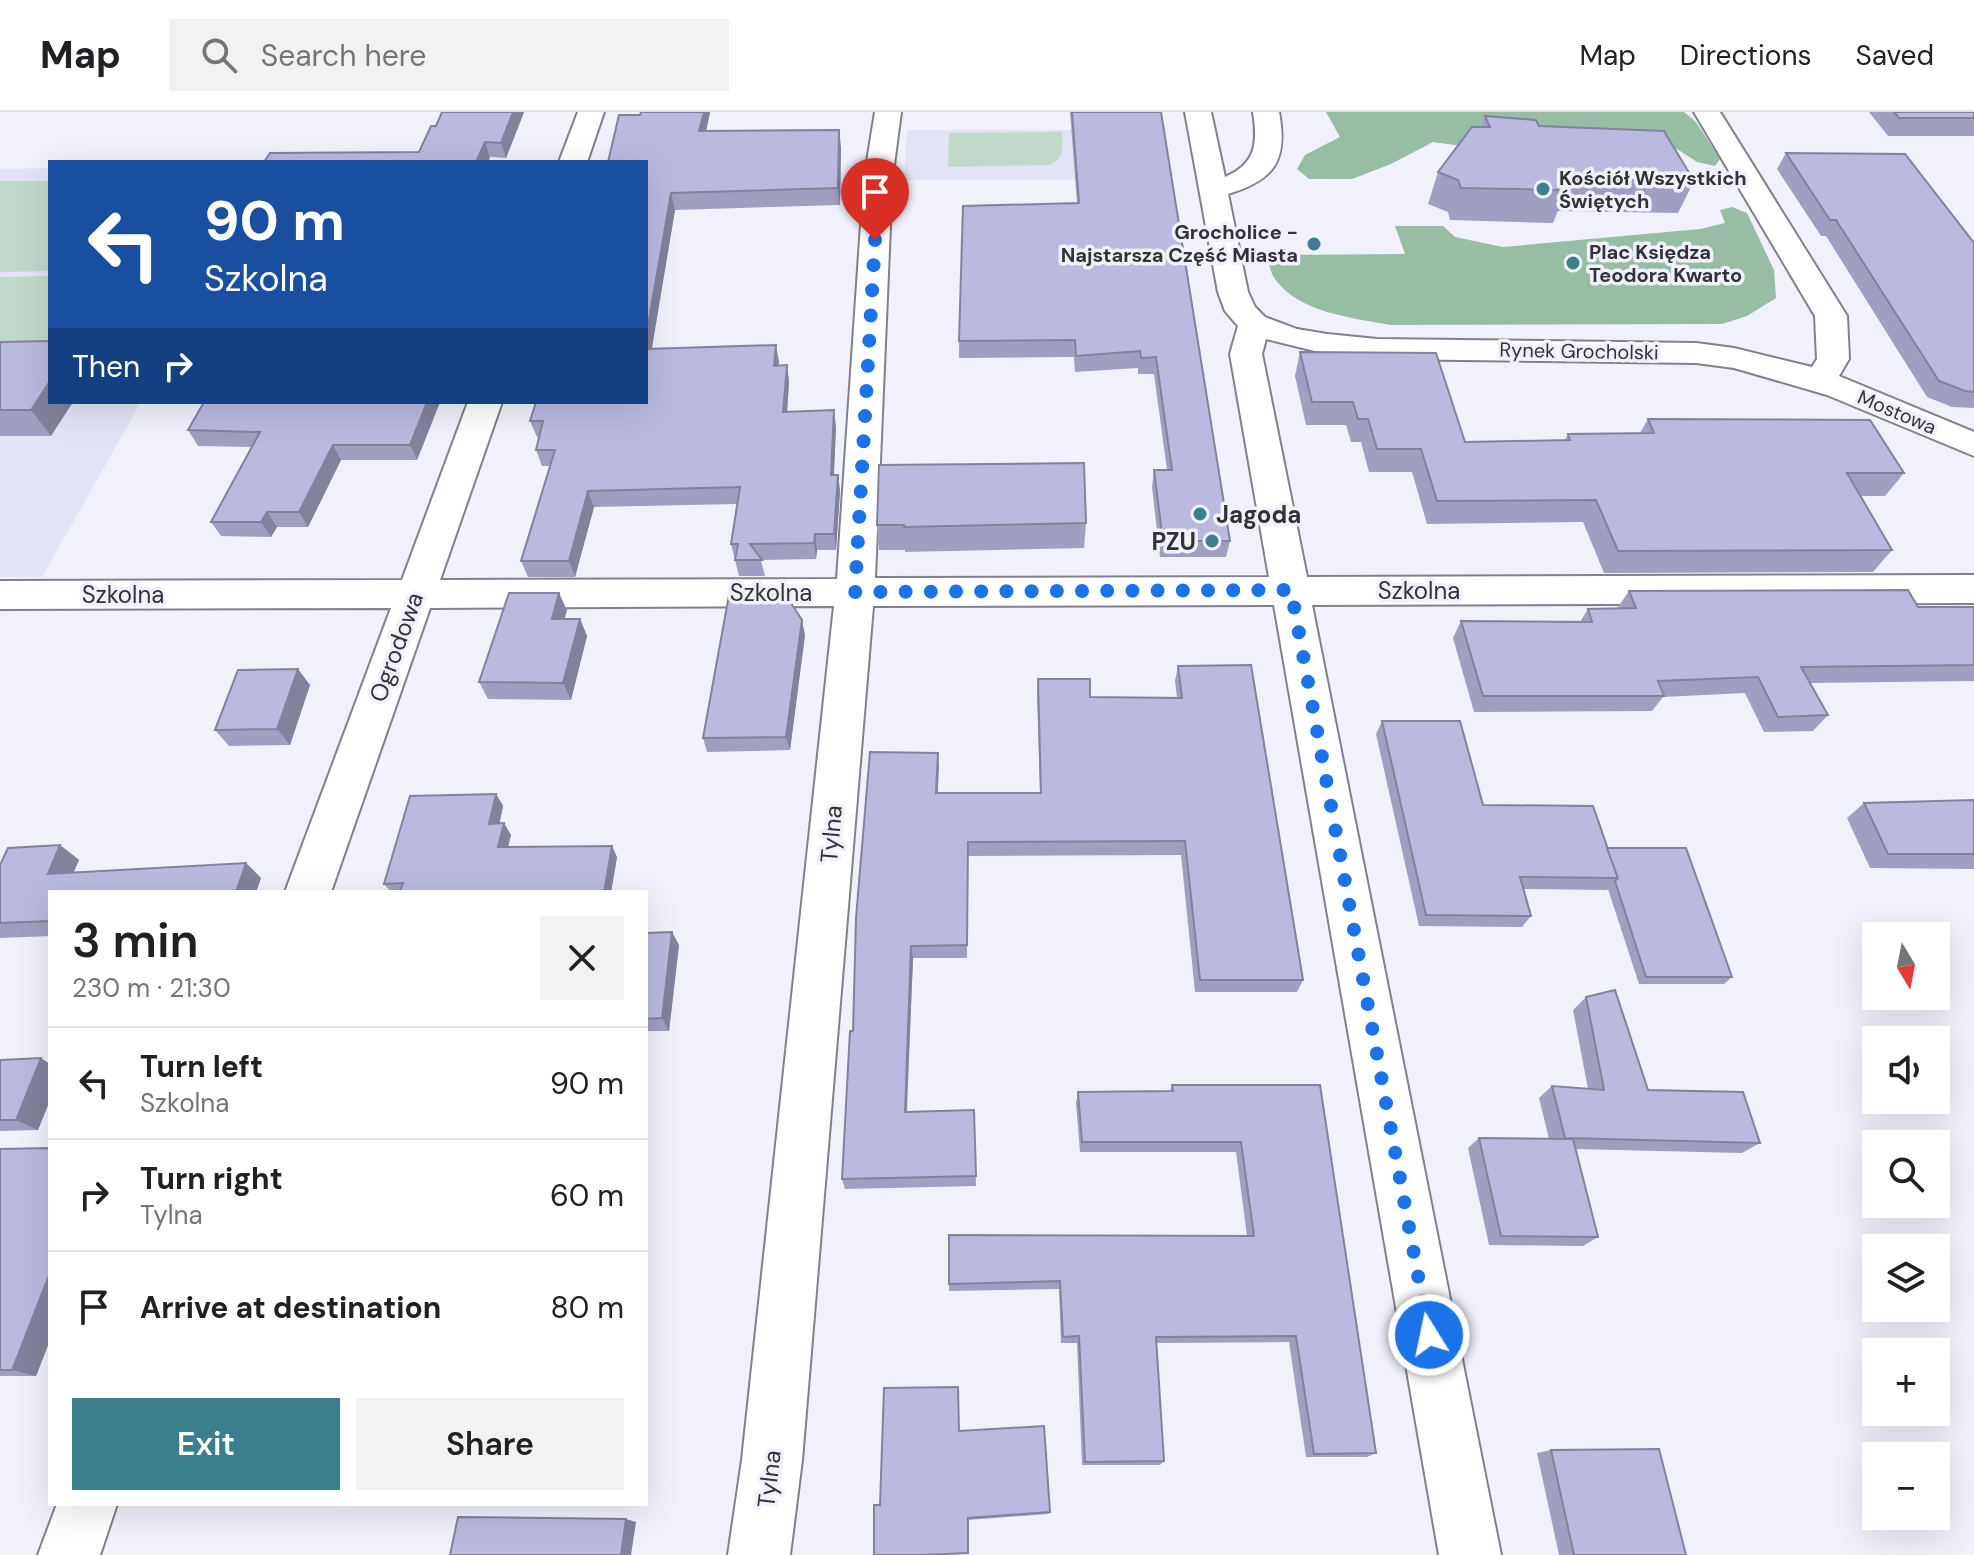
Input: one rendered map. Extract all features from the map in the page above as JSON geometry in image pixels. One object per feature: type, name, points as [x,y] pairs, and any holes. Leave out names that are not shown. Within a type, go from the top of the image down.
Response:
[{"type":"street","points":[[574,160],[591,112]]},
{"type":"street","name":"Tylna","points":[[759,1555],[773,1444],[855,592],[878,180],[888,112]]},
{"type":"street","points":[[1198,112],[1233,292],[1241,311],[1254,324],[1246,354],[1470,1555]]},
{"type":"street","points":[[1212,190],[1237,183],[1268,158],[1272,140],[1266,112]]},
{"type":"street","points":[[1707,112],[1831,316],[1833,359],[1821,379]]},
{"type":"street","name":"Rynek Grocholski","points":[[1254,324],[1290,337],[1377,349],[1696,353],[1776,365],[1821,379]]},
{"type":"street","name":"Mostowa","points":[[1821,379],[1974,445]]},
{"type":"street","name":"Ogrodowa","points":[[309,890],[484,404]]},
{"type":"street","name":"Szkolna","points":[[0,595],[1974,589]]},
{"type":"street","points":[[69,1555],[86,1506]]},
{"type":"shaded area","points":[[907,130],[1160,130],[1167,180],[904,180]]},
{"type":"shaded area","points":[[48,168],[48,404],[140,404],[42,577],[0,577],[0,169]]},
{"type":"green space","points":[[1326,112],[1684,112],[1696,122],[1720,159],[1715,166],[1697,162],[1677,149],[1651,144],[1454,145],[1433,142],[1391,164],[1352,179],[1309,179],[1297,169],[1305,155],[1340,137]]},
{"type":"green space","points":[[1062,132],[1060,156],[1049,165],[948,167],[949,133]]},
{"type":"green space","points":[[0,181],[48,181],[48,271],[0,272]]},
{"type":"green space","points":[[1732,207],[1747,213],[1774,270],[1776,298],[1747,316],[1722,324],[1391,325],[1328,312],[1298,300],[1275,279],[1267,255],[1405,254],[1395,226],[1443,226],[1455,237],[1503,247],[1700,229],[1725,223],[1720,210]]},
{"type":"green space","points":[[48,276],[48,344],[0,345],[0,277]]},
{"type":"building","points":[[442,112],[513,112],[501,143],[485,142],[477,160],[265,160],[270,153],[419,152],[431,126],[436,126]]},
{"type":"building","points":[[641,112],[704,112],[699,131],[839,130],[838,188],[671,193],[648,325],[648,160],[608,160],[619,115],[640,115]]},
{"type":"building","points":[[1072,112],[1161,112],[1230,541],[1163,541],[1154,470],[1172,470],[1156,357],[1141,358],[1140,351],[1076,356],[1075,340],[959,341],[963,206],[1079,203]]},
{"type":"building","points":[[1894,112],[1974,112],[1974,118],[1899,118]]},
{"type":"building","points":[[1485,116],[1536,120],[1539,126],[1664,131],[1694,181],[1560,179],[1566,190],[1461,188],[1458,180],[1438,172],[1472,127],[1490,127]]},
{"type":"building","points":[[1786,153],[1905,154],[1974,243],[1974,392],[1939,381],[1836,220],[1830,220]]},
{"type":"building","points":[[48,341],[48,384],[31,410],[0,410],[0,342]]},
{"type":"building","points":[[776,345],[774,366],[787,365],[783,412],[834,410],[831,475],[838,475],[834,534],[815,534],[814,543],[750,544],[762,560],[735,560],[738,544],[731,544],[740,487],[588,491],[569,561],[521,561],[555,450],[536,450],[543,421],[530,421],[535,404],[648,404],[648,349]]},
{"type":"building","points":[[1300,352],[1436,353],[1465,442],[1570,440],[1568,434],[1654,433],[1648,419],[1870,420],[1904,473],[1847,473],[1892,550],[1618,551],[1596,500],[1437,501],[1421,449],[1377,449],[1368,419],[1358,419],[1353,402],[1312,402]]},
{"type":"building","points":[[203,404],[426,404],[410,445],[333,445],[299,512],[267,512],[261,522],[211,522],[260,432],[188,430]]},
{"type":"building","points":[[1084,463],[1086,523],[877,525],[879,465]]},
{"type":"building","points":[[1908,590],[1918,607],[1974,607],[1974,665],[1801,667],[1828,715],[1778,717],[1758,677],[1658,681],[1664,696],[1483,696],[1461,621],[1592,622],[1588,609],[1636,608],[1629,591]]},
{"type":"building","points":[[509,593],[559,593],[552,619],[580,619],[563,683],[479,682]]},
{"type":"building","points":[[785,594],[802,620],[786,737],[703,738],[729,595]]},
{"type":"building","points":[[1251,665],[1303,980],[1200,980],[1185,841],[968,842],[967,945],[911,946],[905,1112],[974,1110],[976,1176],[842,1179],[850,1031],[853,1031],[856,918],[870,752],[938,753],[936,793],[1041,793],[1038,679],[1090,679],[1090,697],[1182,698],[1178,666]]},
{"type":"building","points":[[298,669],[277,729],[215,730],[238,670]]},
{"type":"building","points":[[1382,721],[1460,721],[1483,805],[1593,806],[1618,878],[1520,877],[1531,916],[1426,915]]},
{"type":"building","points":[[496,794],[489,824],[504,823],[498,847],[612,846],[604,890],[401,890],[403,883],[384,884],[410,796]]},
{"type":"building","points":[[1974,800],[1974,854],[1888,854],[1864,803]]},
{"type":"building","points":[[60,845],[48,874],[246,863],[237,890],[48,890],[48,921],[0,923],[0,865],[8,848]]},
{"type":"building","points":[[1607,848],[1686,848],[1732,977],[1646,977]]},
{"type":"building","points":[[672,932],[662,1018],[648,1019],[648,933]]},
{"type":"building","points":[[1615,990],[1648,1090],[1743,1092],[1760,1143],[1565,1138],[1552,1086],[1604,1090],[1586,997]]},
{"type":"building","points":[[41,1058],[16,1120],[0,1120],[0,1060]]},
{"type":"building","points":[[1172,1085],[1320,1085],[1376,1453],[1314,1454],[1296,1336],[1156,1337],[1164,1461],[1085,1462],[1079,1336],[1063,1337],[1060,1281],[949,1284],[949,1235],[1254,1236],[1241,1142],[1082,1142],[1078,1092],[1173,1091]]},
{"type":"building","points":[[1479,1138],[1573,1139],[1598,1237],[1501,1236]]},
{"type":"building","points":[[48,1148],[48,1278],[12,1370],[0,1370],[0,1149]]},
{"type":"building","points":[[958,1387],[959,1431],[1044,1426],[1050,1512],[968,1518],[968,1553],[874,1555],[874,1505],[880,1505],[884,1388]]},
{"type":"building","points":[[1659,1449],[1686,1555],[1574,1555],[1551,1450]]},
{"type":"building","points":[[458,1517],[626,1519],[621,1555],[450,1555]]},
{"type":"place","name":"Kościół Wszystkich Świętych","points":[[1543,189]]},
{"type":"place","name":"Grocholice - Najstarsza Część Miasta","points":[[1314,244]]},
{"type":"place","name":"Plac Księdza Teodora Kwarto","points":[[1573,263]]},
{"type":"place","name":"Jagoda","points":[[1200,514]]},
{"type":"place","name":"PZU","points":[[1212,541]]},
{"type":"route","points":[[875,240],[855,592],[1291,590],[1429,1335]]}]
